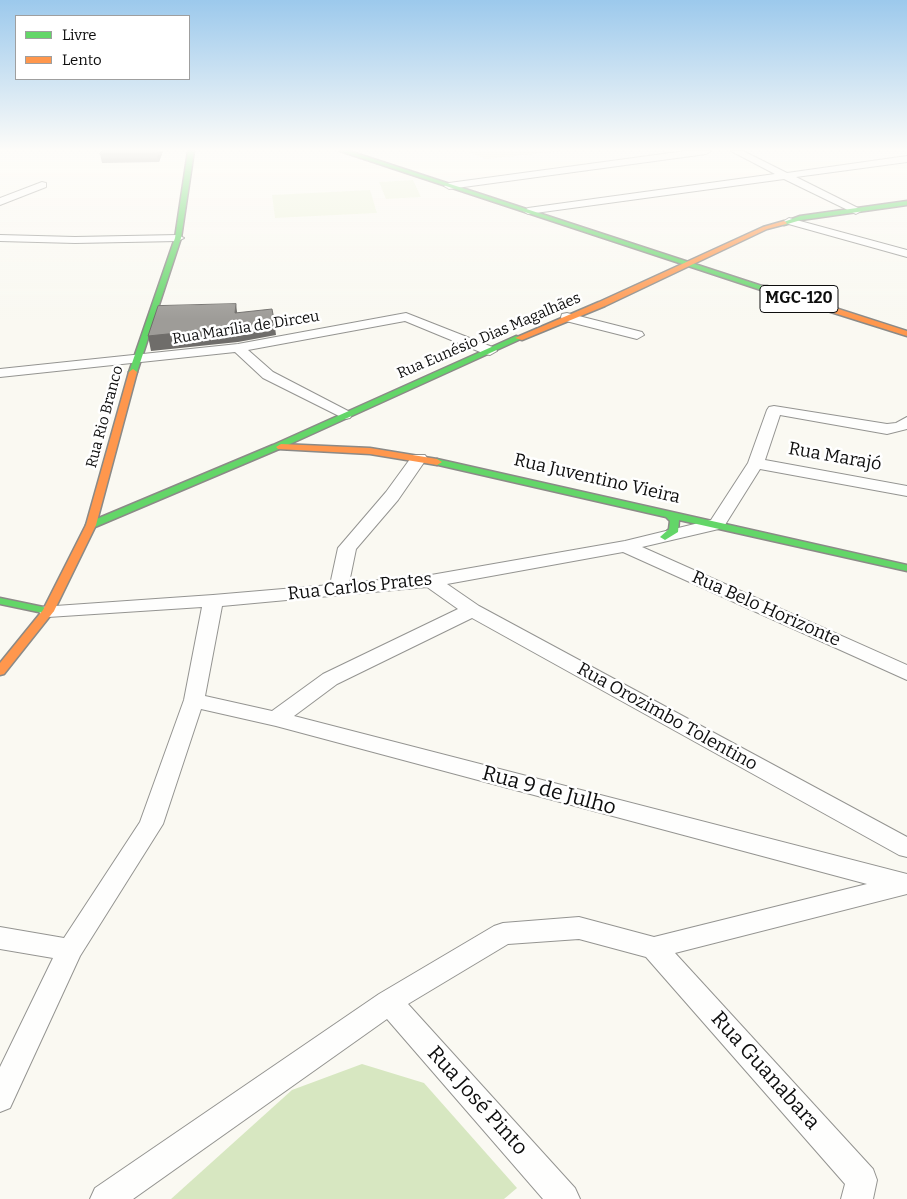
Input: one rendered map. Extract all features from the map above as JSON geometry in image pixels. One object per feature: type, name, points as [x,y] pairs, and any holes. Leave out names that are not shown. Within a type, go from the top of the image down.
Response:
[{"type":"main road","name":"Rua Rio Branco","points":[[0,671],[48,612],[91,525],[136,360],[178,238],[182,207]]},
{"type":"main road","name":"MGC-120","points":[[515,207],[907,334]]},
{"type":"main road","name":"Rua Eunésio Dias Magalhães","points":[[91,525],[276,447],[490,351],[602,304],[765,228],[795,219],[882,207]]},
{"type":"main road","name":"Rua Juventino Vieira","points":[[276,447],[370,451],[418,458],[907,568]]},
{"type":"main road","points":[[665,537],[674,530],[675,521],[668,513]]},
{"type":"main road","name":"Rua Carlos Prates","points":[[0,600],[48,612]]},
{"type":"street","points":[[528,211],[558,207]]},
{"type":"street","points":[[848,207],[856,211]]},
{"type":"street","points":[[795,219],[907,248]]},
{"type":"street","points":[[795,219],[907,254]]},
{"type":"street","points":[[0,238],[74,240],[178,238]]},
{"type":"street","name":"Rua Marília de Dirceu","points":[[0,373],[238,348],[406,316],[490,351]]},
{"type":"street","points":[[568,317],[637,335]]},
{"type":"street","points":[[238,348],[268,375],[345,415]]},
{"type":"street","points":[[0,367],[20,371]]},
{"type":"street","points":[[717,524],[756,463],[774,410],[887,429],[900,427],[907,422]]},
{"type":"street","points":[[338,590],[347,548],[392,496],[418,458]]},
{"type":"street","name":"Rua Marajó","points":[[756,463],[907,490]]},
{"type":"street","name":"Rua Carlos Prates","points":[[48,612],[212,601],[430,581],[625,546],[717,524]]},
{"type":"street","name":"Rua Belo Horizonte","points":[[625,546],[907,673]]},
{"type":"street","name":"Rua Orozimbo Tolentino","points":[[430,581],[472,610],[907,848]]},
{"type":"street","points":[[0,1098],[70,950],[151,824],[194,700],[212,601]]},
{"type":"street","points":[[276,719],[330,679],[472,610]]},
{"type":"street","name":"Rua 9 de Julho","points":[[194,700],[276,719],[906,884]]},
{"type":"street","points":[[106,1199],[390,1002],[504,934],[579,928],[654,948],[906,884]]},
{"type":"street","points":[[0,938],[70,950]]},
{"type":"street","name":"Rua Guanabara","points":[[654,948],[862,1180],[857,1199]]},
{"type":"street","name":"Rua José Pinto","points":[[390,1002],[564,1199]]},
{"type":"green space","points":[[274,207],[375,207],[377,213],[275,218]]},
{"type":"green space","points":[[362,1064],[424,1083],[517,1188],[504,1199],[171,1199],[292,1090]]},
{"type":"building","points":[[236,304],[235,313],[272,309],[274,320],[236,327],[148,336],[158,306]]},
{"type":"traffic: fast","points":[[133,372],[178,238],[183,207]]},
{"type":"traffic: fast","points":[[515,207],[764,288]]},
{"type":"traffic: fast","points":[[784,223],[800,218],[879,207]]},
{"type":"traffic: fast","points":[[91,525],[276,447],[519,338]]},
{"type":"traffic: fast","points":[[437,462],[907,568]]},
{"type":"traffic: fast","points":[[665,537],[674,530],[675,521],[668,513]]},
{"type":"traffic: fast","points":[[0,601],[48,611]]},
{"type":"traffic: slow","points":[[519,338],[602,304],[765,228],[784,223]]},
{"type":"traffic: slow","points":[[764,288],[907,334]]},
{"type":"traffic: slow","points":[[0,671],[48,611],[91,525],[133,372]]},
{"type":"traffic: slow","points":[[281,447],[370,451],[437,462]]}]
